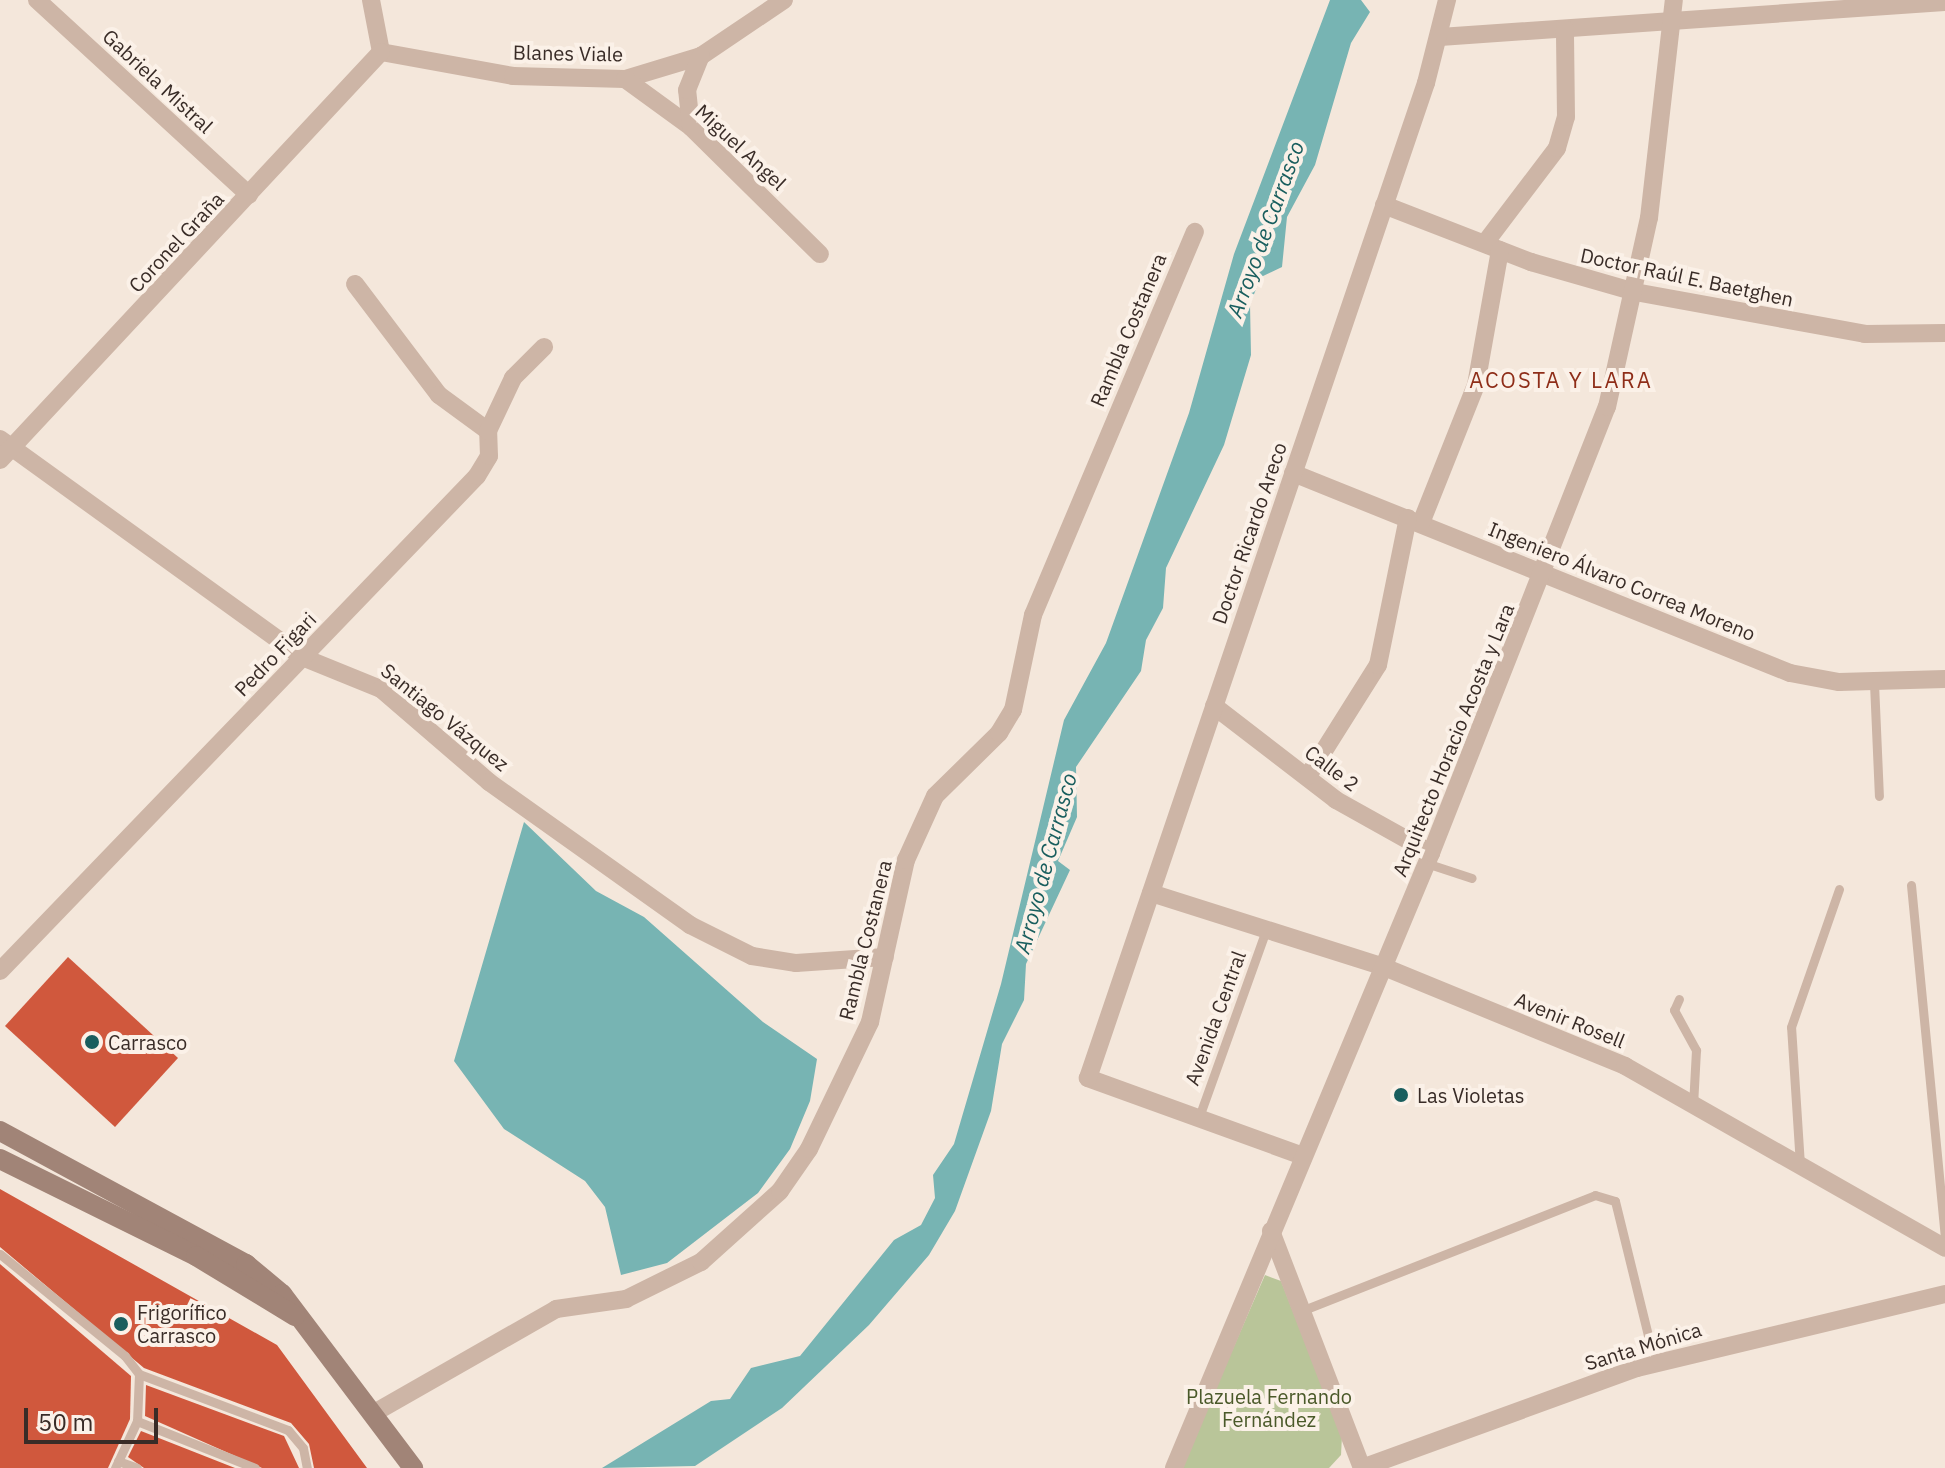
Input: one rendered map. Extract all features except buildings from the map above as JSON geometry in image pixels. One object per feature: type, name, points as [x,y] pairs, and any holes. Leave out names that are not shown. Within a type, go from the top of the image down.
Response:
[{"type":"main road","points":[[0,1131],[204,1236],[282,1294],[295,1316],[374,1413],[413,1468]]},
{"type":"main road","points":[[0,1159],[196,1256],[295,1316]]},
{"type":"street","name":"Gabriela Mistral","points":[[37,0],[249,195]]},
{"type":"street","points":[[371,0],[381,52]]},
{"type":"street","name":"Blanes Viale","points":[[381,52],[513,76],[625,79],[701,56],[784,0]]},
{"type":"street","name":"Doctor Ricardo Areco","points":[[1199,1117],[1088,1078],[1440,37],[1447,0]]},
{"type":"street","name":"Arquitecto Horacio Acosta y Lara","points":[[1174,1468],[1546,571],[1607,407],[1635,292],[1674,0]]},
{"type":"street","points":[[1440,37],[1945,2]]},
{"type":"street","points":[[1308,776],[1378,665],[1414,520],[1476,385],[1492,246],[1557,148],[1566,117],[1565,29]]},
{"type":"street","name":"Coronel Graña","points":[[5,449],[249,195],[381,52]]},
{"type":"street","points":[[691,127],[687,90],[701,56]]},
{"type":"street","name":"Miguel Angel","points":[[625,79],[691,127],[820,254]]},
{"type":"street","name":"Doctor Raúl E. Baetghen","points":[[1384,205],[1492,246],[1635,292],[1865,334],[1945,333]]},
{"type":"street","name":"Rambla Costanera","points":[[374,1413],[502,1335],[556,1309],[626,1299],[701,1262],[780,1191],[809,1149],[870,1022],[906,860],[935,796],[999,733],[1013,710],[1033,615],[1195,232]]},
{"type":"street","points":[[355,284],[439,395],[488,431]]},
{"type":"street","name":"Pedro Figari","points":[[0,971],[477,476],[489,456],[488,431],[513,378],[544,347]]},
{"type":"street","name":"Santiago Vázquez","points":[[5,449],[302,657],[381,689],[489,782],[690,925],[752,956],[796,963],[885,957]]},
{"type":"street","name":"Ingeniero Álvaro Correa Moreno","points":[[1293,473],[1546,571],[1555,581],[1790,673],[1874,683],[1945,679]]},
{"type":"street","name":"Calle 2","points":[[1214,706],[1383,831],[1428,858]]},
{"type":"street","name":"Avenir Rosell","points":[[1151,893],[1384,967],[1625,1066],[1945,1248]]},
{"type":"street","points":[[1199,1117],[1303,1156]]},
{"type":"street","points":[[1271,1231],[1362,1468]]},
{"type":"street","name":"Santa Mónica","points":[[1362,1468],[1655,1364],[1945,1294]]},
{"type":"lane","points":[[1874,683],[1879,796]]},
{"type":"lane","points":[[1428,858],[1472,878]]},
{"type":"lane","points":[[1911,885],[1945,1240]]},
{"type":"lane","points":[[1800,1165],[1791,1027],[1832,924],[1839,889]]},
{"type":"lane","name":"Avenida Central","points":[[1199,1117],[1266,930]]},
{"type":"lane","points":[[1679,999],[1674,1010],[1696,1050],[1693,1105]]},
{"type":"lane","points":[[1301,1311],[1595,1195],[1615,1201],[1655,1364]]},
{"type":"lane","points":[[0,1254],[125,1356],[139,1374],[288,1430],[303,1448],[307,1468]]},
{"type":"lane","points":[[137,1468],[117,1465],[137,1421],[139,1374]]},
{"type":"lane","points":[[137,1421],[255,1468]]},
{"type":"green space","name":"Plazuela Fernando Fernández","points":[[1265,1275],[1281,1281],[1342,1436],[1341,1455],[1329,1468],[1181,1468]]},
{"type":"water","name":"Arroyo de Carrasco","points":[[1330,0],[1361,0],[1370,12],[1351,43],[1315,165],[1287,217],[1282,267],[1261,277],[1250,304],[1251,355],[1224,445],[1166,568],[1163,608],[1146,640],[1141,671],[1076,767],[1077,817],[1058,861],[1070,870],[1026,964],[1024,1000],[1002,1044],[991,1111],[955,1211],[929,1255],[869,1325],[782,1408],[695,1466],[602,1468],[711,1401],[730,1399],[751,1368],[800,1356],[894,1240],[921,1225],[935,1198],[933,1175],[954,1144],[1001,984],[1064,720],[1106,643],[1189,413],[1234,254]]},
{"type":"water","points":[[524,822],[596,891],[644,917],[763,1022],[817,1059],[810,1101],[790,1149],[758,1193],[667,1263],[621,1275],[605,1207],[585,1181],[504,1129],[454,1061]]},
{"type":"place","name":"Carrasco","points":[[92,1042]]},
{"type":"place","name":"Las Violetas","points":[[1401,1095]]},
{"type":"place","name":"Frigorífico Carrasco","points":[[121,1324]]},
{"type":"district","name":"ACOSTA Y LARA","points":[[1561,380]]}]
